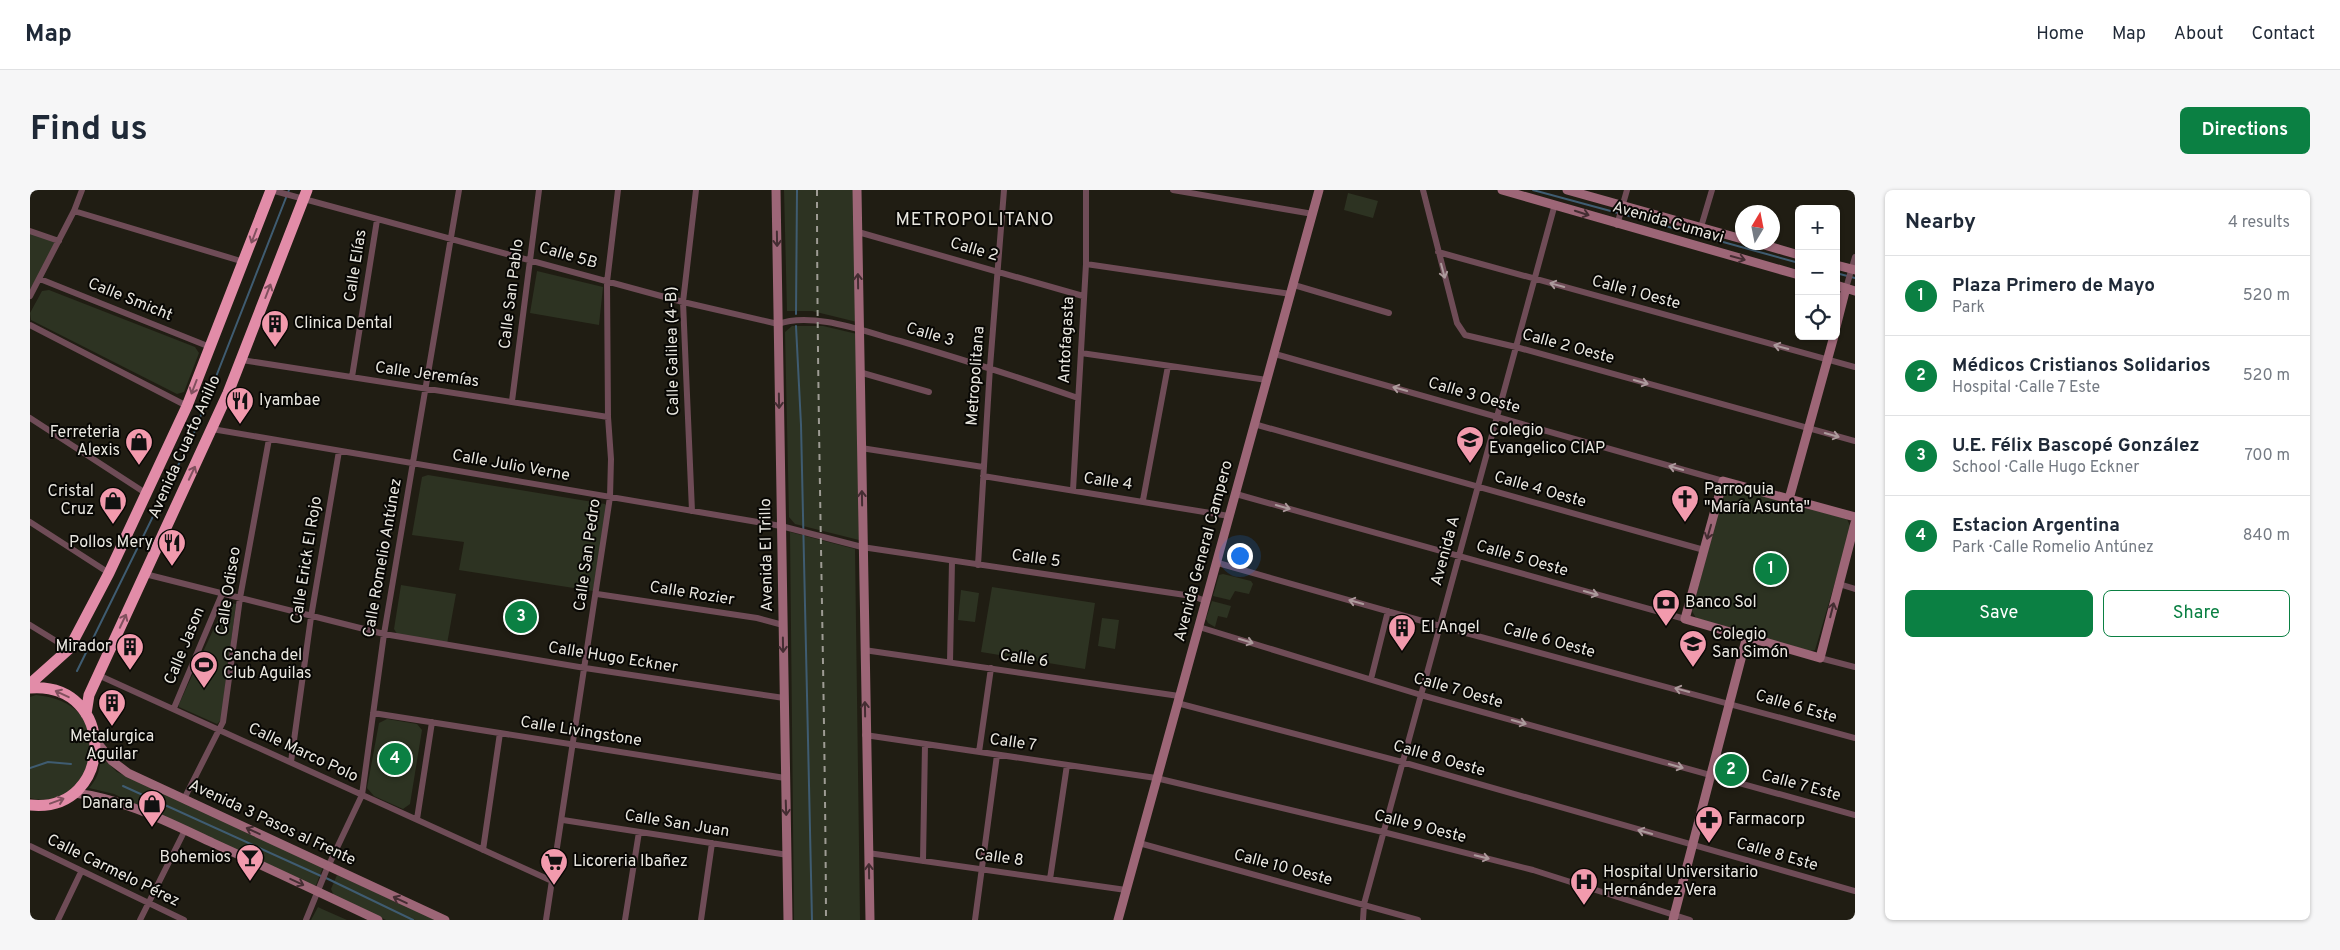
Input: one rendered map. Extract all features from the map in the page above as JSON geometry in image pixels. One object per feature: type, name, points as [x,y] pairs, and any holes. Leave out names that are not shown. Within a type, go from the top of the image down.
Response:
[{"type":"highway","name":"Avenida Cuarto Anillo","points":[[30,686],[69,649],[109,573],[187,406],[271,190]]},
{"type":"highway","name":"Avenida Cuarto Anillo","points":[[86,714],[89,695],[146,574],[242,360],[301,196]]},
{"type":"highway","points":[[30,686],[46,688],[61,693],[76,702],[86,714],[93,727],[96,740],[92,770],[74,793],[58,802],[35,805],[30,813]]},
{"type":"main road","name":"Avenida El Trillo","points":[[776,190],[788,920]]},
{"type":"main road","points":[[856,190],[870,920]]},
{"type":"main road","name":"Avenida General Campero","points":[[1120,920],[1126,890],[1156,778],[1218,563],[1229,516],[1319,190]]},
{"type":"main road","name":"Avenida Cumavi","points":[[1502,190],[1795,274]]},
{"type":"main road","name":"Avenida Cumavi","points":[[1567,190],[1621,208],[1735,237]]},
{"type":"main road","points":[[1780,249],[1795,253]]},
{"type":"main road","points":[[1840,266],[1852,271]]},
{"type":"main road","points":[[1840,316],[1850,288]]},
{"type":"main road","points":[[1789,499],[1833,340]]},
{"type":"main road","points":[[1855,517],[1723,481],[1685,619],[1820,658],[1855,523]]},
{"type":"main road","points":[[1673,918],[1747,636]]},
{"type":"main road","name":"Avenida 3 Pasos al Frente","points":[[96,740],[112,761],[128,773],[327,868],[444,920]]},
{"type":"main road","points":[[74,793],[109,799],[185,830],[319,888],[378,920]]},
{"type":"street","points":[[30,296],[74,211],[82,190]]},
{"type":"street","name":"Calle 5B","points":[[271,190],[282,194],[301,196],[377,220],[683,302],[778,324],[788,320],[818,320],[859,330]]},
{"type":"street","name":"Calle Romelio Antúnez","points":[[306,920],[327,868],[362,795],[384,634],[459,190]]},
{"type":"street","name":"Calle San Pablo","points":[[512,401],[540,190]]},
{"type":"street","name":"Calle San Pedro","points":[[546,920],[563,820],[610,497],[611,460],[608,417],[607,282],[618,190]]},
{"type":"street","name":"Calle Galilea (4-B)","points":[[692,511],[683,302],[696,190]]},
{"type":"street","name":"Metropolitana","points":[[978,565],[983,467],[1004,190]]},
{"type":"street","name":"Antofagasta","points":[[1073,490],[1086,264],[1086,190]]},
{"type":"street","points":[[1173,190],[1313,214]]},
{"type":"street","name":"Calle 2 Oeste","points":[[1423,190],[1438,252],[1461,331],[1465,334],[1855,441]]},
{"type":"street","points":[[1618,223],[1626,190]]},
{"type":"street","points":[[1701,227],[1712,190]]},
{"type":"street","name":"Avenida A","points":[[1363,920],[1364,904],[1402,762],[1555,204]]},
{"type":"street","points":[[74,211],[244,262]]},
{"type":"street","name":"Calle Elías","points":[[352,377],[377,220]]},
{"type":"street","points":[[30,231],[59,241]]},
{"type":"street","name":"Calle 2","points":[[858,232],[1083,296]]},
{"type":"street","name":"Calle 1 Oeste","points":[[1438,252],[1855,367]]},
{"type":"street","points":[[1850,288],[1855,257]]},
{"type":"street","points":[[1086,264],[1292,289],[1389,313]]},
{"type":"street","name":"Calle Smicht","points":[[40,279],[210,346]]},
{"type":"street","points":[[30,325],[187,406]]},
{"type":"street","name":"Calle 3","points":[[859,330],[990,367],[1078,398]]},
{"type":"street","points":[[1081,353],[1267,380]]},
{"type":"street","name":"Calle 3 Oeste","points":[[1275,354],[1723,481]]},
{"type":"street","name":"Calle Jeremías","points":[[242,360],[608,417]]},
{"type":"street","points":[[1143,500],[1168,366]]},
{"type":"street","points":[[859,372],[929,392]]},
{"type":"street","points":[[30,418],[147,494]]},
{"type":"street","name":"Calle 4 Oeste","points":[[1254,424],[1704,550]]},
{"type":"street","name":"Calle Julio Verne","points":[[212,429],[783,527],[862,547]]},
{"type":"street","name":"Calle Odiseo","points":[[184,799],[223,722],[240,598],[269,439]]},
{"type":"street","points":[[861,448],[983,467]]},
{"type":"street","name":"Calle Erick El Rojo","points":[[291,762],[311,617],[339,451]]},
{"type":"street","name":"Calle 4","points":[[983,476],[1143,500],[1229,516]]},
{"type":"street","name":"Calle 5 Oeste","points":[[1236,494],[1685,619]]},
{"type":"street","points":[[30,522],[109,573]]},
{"type":"street","name":"Calle 5","points":[[862,547],[1192,596],[1206,600]]},
{"type":"street","points":[[950,662],[952,561]]},
{"type":"street","name":"Calle 6 Oeste","points":[[1218,563],[1440,626],[1729,703]]},
{"type":"street","name":"Calle Hugo Eckner","points":[[146,574],[384,634],[585,668],[784,698]]},
{"type":"street","points":[[1839,584],[1855,589]]},
{"type":"street","name":"Calle Jason","points":[[174,708],[222,594]]},
{"type":"street","name":"Calle Rozier","points":[[597,594],[757,618],[783,625]]},
{"type":"street","points":[[1371,679],[1388,611]]},
{"type":"street","points":[[30,625],[69,649]]},
{"type":"street","name":"Calle 7 Oeste","points":[[1199,626],[1421,695],[1710,776]]},
{"type":"street","name":"Calle 6","points":[[864,650],[991,668],[1178,699]]},
{"type":"street","points":[[1820,658],[1855,667]]},
{"type":"street","points":[[980,752],[991,668]]},
{"type":"street","name":"Calle Marco Polo","points":[[98,675],[552,881]]},
{"type":"street","name":"Calle 8 Oeste","points":[[1178,699],[1692,845]]},
{"type":"street","name":"Calle 6 Este","points":[[1729,703],[1855,738]]},
{"type":"street","name":"Calle Livingstone","points":[[373,713],[785,778]]},
{"type":"street","points":[[416,819],[432,722]]},
{"type":"street","points":[[483,850],[500,733]]},
{"type":"street","name":"Calle 7","points":[[865,735],[1156,778]]},
{"type":"street","points":[[923,861],[925,744]]},
{"type":"street","points":[[975,920],[997,755]]},
{"type":"street","points":[[1050,879],[1066,765]]},
{"type":"street","name":"Calle 7 Este","points":[[1710,776],[1855,815]]},
{"type":"street","name":"Calle 9 Oeste","points":[[1156,778],[1384,832],[1533,870],[1673,918],[1690,920]]},
{"type":"street","name":"Calle San Juan","points":[[563,820],[788,855]]},
{"type":"street","points":[[140,920],[185,830]]},
{"type":"street","points":[[625,920],[639,832]]},
{"type":"street","points":[[701,920],[712,843]]},
{"type":"street","name":"Calle 10 Oeste","points":[[1140,843],[1418,920]]},
{"type":"street","name":"Calle 8 Este","points":[[1692,845],[1855,891]]},
{"type":"street","name":"Calle Carmelo Pérez","points":[[30,846],[184,920]]},
{"type":"street","name":"Calle 8","points":[[868,853],[1126,890]]},
{"type":"street","points":[[58,920],[81,872]]},
{"type":"green space","points":[[784,190],[854,190],[857,322],[812,311],[787,311]]},
{"type":"green space","points":[[1348,193],[1378,201],[1373,218],[1344,210]]},
{"type":"green space","points":[[30,233],[57,242],[30,290]]},
{"type":"green space","points":[[537,271],[603,287],[599,325],[530,313]]},
{"type":"green space","points":[[49,290],[195,347],[199,353],[184,392],[177,394],[31,320],[30,313],[42,291]]},
{"type":"green space","points":[[792,326],[823,326],[857,334],[859,540],[795,524],[789,517],[785,332]]},
{"type":"green space","points":[[428,475],[605,504],[607,507],[593,591],[459,570],[464,542],[412,535],[422,477]]},
{"type":"green space","points":[[1730,486],[1847,519],[1851,528],[1815,650],[1810,651],[1696,618],[1692,611],[1724,491]]},
{"type":"green space","points":[[790,532],[855,549],[860,920],[794,920]]},
{"type":"green space","points":[[1223,574],[1251,581],[1253,584],[1249,594],[1235,591],[1230,600],[1213,596],[1219,575]]},
{"type":"green space","points":[[401,585],[456,594],[447,644],[397,634],[394,629]]},
{"type":"green space","points":[[992,587],[1095,603],[1085,669],[981,652]]},
{"type":"green space","points":[[961,590],[979,593],[975,622],[958,620]]},
{"type":"green space","points":[[1212,601],[1231,606],[1227,618],[1218,616],[1215,627],[1208,623],[1206,619]]},
{"type":"green space","points":[[226,602],[236,604],[221,720],[217,724],[179,707],[179,704]]},
{"type":"green space","points":[[1102,618],[1119,620],[1115,649],[1098,646]]},
{"type":"green space","points":[[36,695],[64,702],[82,717],[90,735],[90,756],[83,775],[70,790],[52,798],[30,798],[30,697]]},
{"type":"green space","points":[[387,719],[417,724],[422,730],[410,804],[403,809],[374,796],[367,788],[379,723]]},
{"type":"green space","points":[[101,756],[117,772],[323,867],[316,885],[311,885],[114,794],[89,788],[95,781],[98,773]]},
{"type":"green space","points":[[337,875],[437,920],[386,920],[334,896],[331,889]]},
{"type":"green space","points":[[318,907],[322,909],[347,920],[311,920]]},
{"type":"waterway","points":[[77,671],[194,433],[289,190]]},
{"type":"waterway","points":[[796,314],[797,190]]},
{"type":"waterway","points":[[1533,190],[1618,213]]},
{"type":"waterway","points":[[1622,214],[1795,262]]},
{"type":"waterway","points":[[1840,274],[1855,278]]},
{"type":"waterway","points":[[796,326],[801,425],[812,920]]},
{"type":"waterway","points":[[30,768],[48,762],[71,764]]},
{"type":"waterway","points":[[123,786],[321,876]]},
{"type":"waterway","points":[[326,878],[413,920]]},
{"type":"railway","points":[[817,190],[826,920]]},
{"type":"place","name":"Clinica Dental","points":[[275,348]]},
{"type":"place","name":"Iyambae","points":[[240,425]]},
{"type":"place","name":"Colegio Evangelico CIAP","points":[[1470,464]]},
{"type":"place","name":"Ferreteria Alexis","points":[[139,466]]},
{"type":"place","name":"Parroquia \"María Asunta\"","points":[[1685,523]]},
{"type":"place","name":"Cristal Cruz","points":[[113,525]]},
{"type":"place","name":"Pollos Mery","points":[[172,567]]},
{"type":"place","name":"Plaza Primero de Mayo","points":[[1771,569]]},
{"type":"place","name":"U.E. Félix Bascopé González","points":[[521,617]]},
{"type":"place","name":"Banco Sol","points":[[1666,627]]},
{"type":"place","name":"El Angel","points":[[1402,652]]},
{"type":"place","name":"Colegio San Simón","points":[[1693,668]]},
{"type":"place","name":"Mirador","points":[[130,671]]},
{"type":"place","name":"Cancha del Club Aguilas","points":[[204,689]]},
{"type":"place","name":"Metalurgica Aguilar","points":[[112,727]]},
{"type":"place","name":"Estacion Argentina","points":[[395,759]]},
{"type":"place","name":"Médicos Cristianos Solidarios","points":[[1731,770]]},
{"type":"place","name":"Danara","points":[[152,828]]},
{"type":"place","name":"Farmacorp","points":[[1709,844]]},
{"type":"place","name":"Bohemios","points":[[250,882]]},
{"type":"place","name":"Licoreria Ibañez","points":[[554,886]]},
{"type":"place","name":"Hospital Universitario Hernández Vera","points":[[1584,906]]},
{"type":"district","name":"METROPOLITANO","points":[[975,220]]}]
